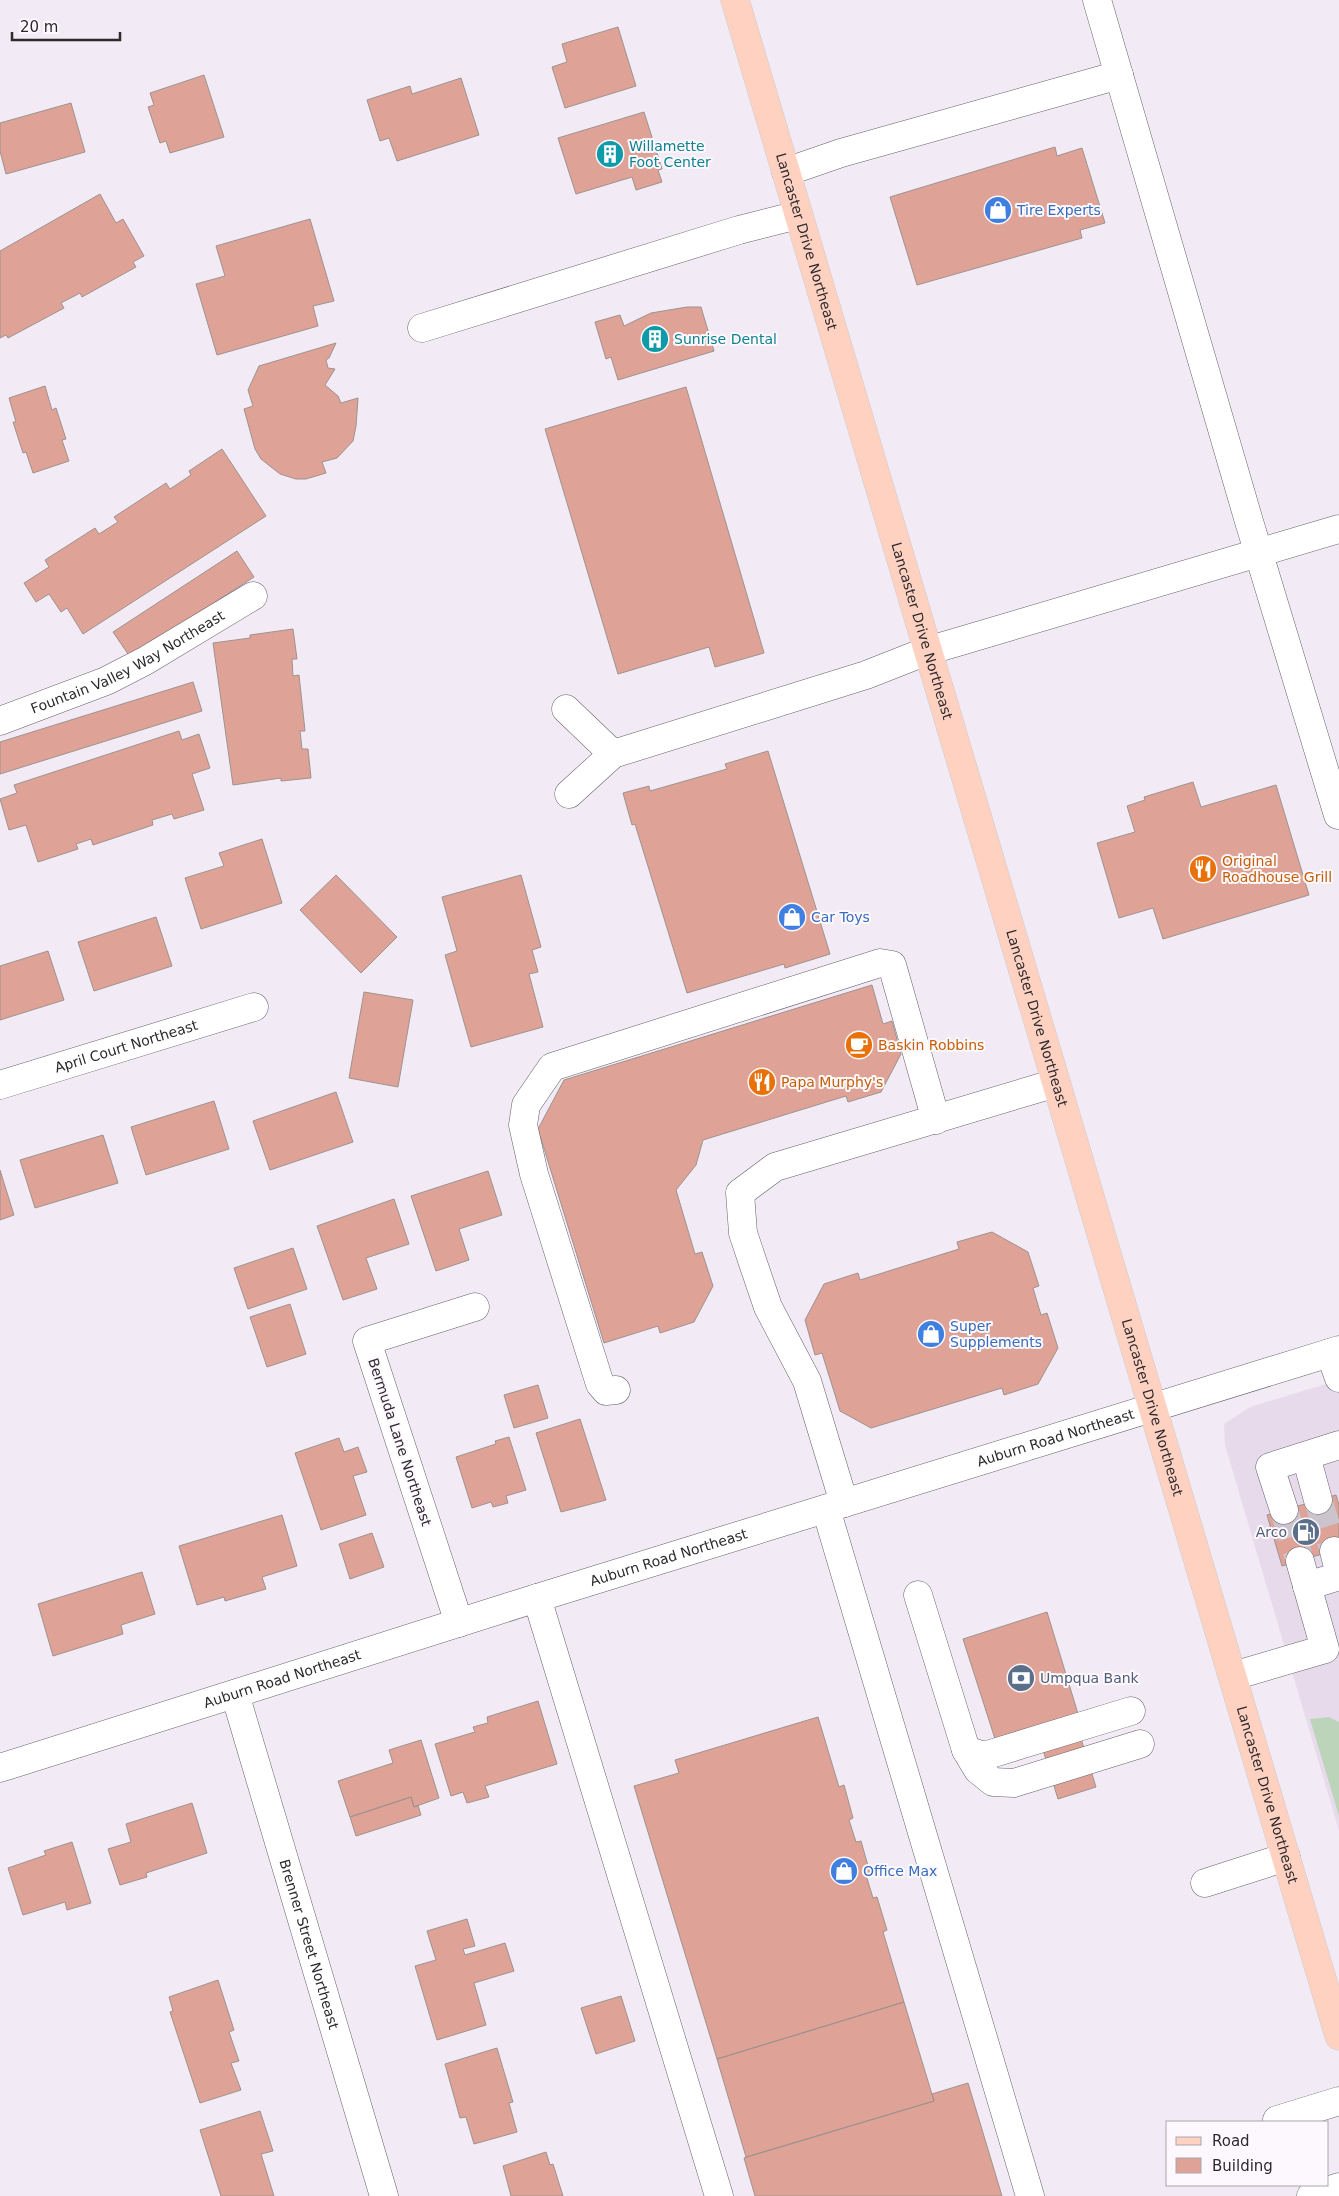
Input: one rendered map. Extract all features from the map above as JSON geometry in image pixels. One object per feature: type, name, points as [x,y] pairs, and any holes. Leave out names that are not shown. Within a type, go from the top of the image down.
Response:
[{"type":"main road","name":"Lancaster Drive Northeast","points":[[735,0],[1339,2036]]},
{"type":"street","points":[[1097,0],[1259,553],[1338,814]]},
{"type":"street","points":[[786,172],[841,154],[1120,76]]},
{"type":"street","points":[[422,328],[739,230],[798,215]]},
{"type":"street","points":[[569,794],[613,754],[866,676],[928,651],[1339,529]]},
{"type":"street","name":"Fountain Valley Way Northeast","points":[[0,720],[106,681],[145,661],[253,596]]},
{"type":"street","points":[[566,709],[613,754]]},
{"type":"street","points":[[616,1390],[606,1391],[600,1384],[534,1174],[523,1125],[526,1105],[552,1067],[880,963],[892,965],[936,1120]]},
{"type":"street","name":"April Court Northeast","points":[[0,1085],[254,1007]]},
{"type":"street","points":[[1030,2196],[835,1506],[807,1381],[768,1308],[743,1233],[740,1193],[776,1167],[1056,1083]]},
{"type":"street","name":"Bermuda Lane Northeast","points":[[460,1623],[367,1341],[475,1306]]},
{"type":"street","name":"Auburn Road Northeast","points":[[0,1768],[537,1598],[1152,1407],[1336,1360]]},
{"type":"street","points":[[1284,1510],[1270,1468],[1339,1445]]},
{"type":"street","points":[[1306,1456],[1318,1500]]},
{"type":"street","points":[[1233,1676],[1325,1649],[1303,1574],[1337,1566]]},
{"type":"street","points":[[918,1595],[966,1750],[978,1770],[993,1782],[1014,1783],[1136,1728],[984,1756],[966,1750]]},
{"type":"street","points":[[537,1598],[719,2196]]},
{"type":"street","name":"Brenner Street Northeast","points":[[235,1694],[384,2196]]},
{"type":"street","points":[[1205,1883],[1286,1857]]},
{"type":"street","points":[[1277,2120],[1339,2100]]},
{"type":"street","points":[[1311,2196],[1339,2187]]},
{"type":"shaded area","points":[[1339,1380],[1339,1831],[1225,1445],[1224,1424],[1250,1407]]},
{"type":"green space","points":[[1329,1717],[1339,1722],[1339,1816],[1310,1719]]},
{"type":"building","points":[[618,27],[636,86],[565,108],[552,67],[567,62],[562,44]]},
{"type":"building","points":[[204,75],[224,137],[170,153],[166,141],[160,143],[148,107],[154,105],[150,93]]},
{"type":"building","points":[[461,78],[479,135],[397,161],[389,138],[380,141],[367,100],[410,86],[412,94]]},
{"type":"building","points":[[71,103],[85,152],[6,174],[0,151],[0,123]]},
{"type":"building","name":"Willamette Foot Center","points":[[644,112],[662,169],[658,170],[662,182],[636,190],[632,177],[576,194],[558,138]]},
{"type":"building","name":"Tire Experts","points":[[1055,147],[1057,156],[1082,148],[1105,223],[1080,230],[1082,238],[917,285],[890,197]]},
{"type":"building","points":[[100,194],[116,223],[123,219],[144,256],[133,262],[136,267],[82,297],[80,293],[61,303],[64,308],[8,338],[6,335],[0,338],[0,251]]},
{"type":"building","points":[[310,219],[334,301],[313,306],[318,326],[217,355],[196,284],[225,276],[216,246]]},
{"type":"building","name":"Sunrise Dental","points":[[687,307],[701,307],[714,351],[618,380],[611,357],[606,359],[595,322],[620,315],[624,326],[651,313]]},
{"type":"building","points":[[336,343],[329,358],[326,360],[328,368],[335,369],[325,385],[338,396],[341,403],[358,398],[353,441],[337,458],[322,462],[326,473],[306,479],[296,479],[280,474],[261,459],[255,449],[244,409],[253,406],[248,390],[259,366]]},
{"type":"building","points":[[45,386],[52,410],[56,408],[66,439],[62,440],[69,461],[33,473],[26,452],[23,453],[13,422],[16,422],[9,398]]},
{"type":"building","points":[[686,387],[764,653],[715,667],[709,647],[618,674],[545,429]]},
{"type":"building","points":[[222,449],[266,516],[83,634],[67,608],[61,612],[49,594],[36,602],[24,583],[49,567],[45,560],[95,528],[99,534],[118,522],[114,517],[166,483],[170,489],[191,475],[189,471]]},
{"type":"building","points":[[237,551],[254,577],[130,657],[113,632]]},
{"type":"building","points":[[293,629],[297,659],[292,659],[293,676],[299,675],[305,731],[300,731],[302,749],[308,749],[311,778],[281,781],[281,778],[233,785],[213,643],[250,638],[250,635]]},
{"type":"building","points":[[193,682],[202,711],[0,774],[0,742]]},
{"type":"building","points":[[179,731],[182,740],[199,734],[210,768],[192,774],[204,810],[174,819],[172,814],[152,820],[153,825],[93,845],[91,839],[76,844],[78,849],[38,862],[26,825],[9,830],[0,799],[17,793],[14,785]]},
{"type":"building","points":[[768,751],[830,954],[785,968],[784,964],[687,993],[635,824],[632,825],[623,793],[649,786],[650,791],[727,769],[725,764]]},
{"type":"building","name":"Original Roadhouse Grill","points":[[1193,782],[1201,807],[1276,785],[1309,895],[1163,939],[1153,908],[1119,918],[1097,843],[1135,832],[1127,806],[1145,800],[1144,797]]},
{"type":"building","points":[[262,839],[282,903],[201,929],[185,878],[224,866],[219,853]]},
{"type":"building","points":[[336,875],[397,937],[361,973],[300,910]]},
{"type":"building","points":[[521,875],[541,947],[532,950],[538,972],[529,974],[543,1027],[471,1047],[445,955],[457,951],[442,897]]},
{"type":"building","points":[[156,917],[172,966],[94,991],[78,942]]},
{"type":"building","points":[[48,951],[64,1000],[0,1020],[0,966]]},
{"type":"building","points":[[872,985],[883,1024],[892,1021],[901,1054],[881,1092],[848,1102],[846,1096],[703,1140],[696,1165],[676,1190],[695,1254],[702,1252],[713,1286],[694,1322],[660,1333],[658,1326],[604,1343],[538,1129],[564,1080]]},
{"type":"building","points":[[364,992],[413,1000],[398,1087],[349,1078]]},
{"type":"building","points":[[336,1092],[353,1142],[270,1170],[253,1121]]},
{"type":"building","points":[[214,1101],[229,1149],[146,1175],[131,1127]]},
{"type":"building","points":[[103,1135],[118,1183],[35,1208],[20,1160]]},
{"type":"building","points":[[0,1170],[14,1215],[0,1220]]},
{"type":"building","points":[[488,1171],[502,1215],[459,1229],[469,1260],[436,1271],[411,1196]]},
{"type":"building","points":[[394,1199],[409,1244],[366,1258],[377,1289],[343,1300],[317,1226]]},
{"type":"building","name":"Super Supplements","points":[[992,1232],[1028,1252],[1039,1286],[1033,1288],[1041,1315],[1047,1313],[1058,1348],[1038,1384],[1004,1395],[1002,1388],[871,1428],[840,1411],[822,1353],[815,1355],[805,1320],[824,1284],[858,1273],[860,1280],[959,1249],[957,1242]]},
{"type":"building","points":[[293,1248],[307,1289],[248,1309],[234,1268]]},
{"type":"building","points":[[290,1304],[306,1354],[267,1367],[250,1317]]},
{"type":"building","points":[[538,1385],[548,1418],[514,1428],[504,1395]]},
{"type":"building","points":[[580,1419],[606,1500],[561,1512],[536,1433]]},
{"type":"building","points":[[509,1437],[526,1490],[506,1496],[508,1503],[493,1507],[491,1502],[472,1508],[456,1457],[496,1444],[495,1441]]},
{"type":"building","points":[[339,1438],[344,1452],[358,1447],[367,1472],[353,1476],[366,1515],[321,1530],[295,1453]]},
{"type":"building","name":"Arco","points":[[1336,1495],[1339,1505],[1339,1549],[1282,1566],[1267,1515]]},
{"type":"building","points":[[282,1515],[297,1566],[262,1577],[266,1589],[225,1601],[224,1597],[197,1605],[179,1546]]},
{"type":"building","points":[[372,1533],[384,1567],[350,1579],[339,1544]]},
{"type":"building","points":[[142,1572],[155,1614],[121,1625],[123,1634],[53,1656],[38,1604]]},
{"type":"building","name":"Umpqua Bank","points":[[1047,1612],[1079,1717],[1075,1719],[1096,1787],[1058,1799],[1040,1740],[996,1742],[963,1639]]},
{"type":"building","points":[[538,1701],[557,1764],[485,1786],[489,1797],[467,1803],[463,1792],[451,1796],[435,1744],[475,1732],[473,1727],[488,1723],[487,1717]]},
{"type":"building","points":[[818,1717],[839,1787],[844,1785],[853,1818],[849,1820],[856,1842],[861,1841],[870,1873],[866,1875],[873,1898],[877,1897],[887,1930],[883,1932],[904,2002],[717,2059],[634,1786],[679,1773],[675,1760]]},
{"type":"building","points":[[421,1740],[439,1798],[414,1807],[411,1797],[350,1817],[338,1781],[393,1763],[389,1750]]},
{"type":"building","points":[[411,1797],[414,1807],[418,1805],[421,1815],[356,1836],[350,1817]]},
{"type":"building","points":[[192,1803],[207,1853],[146,1873],[147,1877],[120,1885],[108,1849],[131,1842],[126,1824]]},
{"type":"building","points":[[72,1842],[91,1903],[67,1910],[65,1902],[23,1915],[8,1868],[46,1855],[44,1851]]},
{"type":"building","points":[[467,1919],[475,1946],[463,1949],[465,1955],[505,1943],[514,1971],[474,1983],[486,2025],[437,2040],[415,1966],[436,1960],[427,1931]]},
{"type":"building","points":[[218,1980],[234,2030],[229,2032],[239,2061],[231,2063],[241,2090],[200,2103],[170,2012],[173,2011],[169,1997]]},
{"type":"building","points":[[621,1996],[635,2041],[596,2054],[581,2008]]},
{"type":"building","points":[[904,2002],[934,2101],[746,2157],[717,2059]]},
{"type":"building","points":[[497,2048],[513,2102],[509,2103],[517,2132],[474,2144],[466,2117],[460,2118],[445,2064]]},
{"type":"building","points":[[968,2083],[1002,2196],[755,2196],[744,2158],[934,2101],[932,2094]]},
{"type":"building","points":[[260,2111],[273,2151],[261,2154],[274,2196],[221,2196],[200,2130]]},
{"type":"building","points":[[546,2152],[550,2165],[553,2164],[563,2196],[511,2196],[503,2166]]},
{"type":"tunnel","points":[[1318,1500],[1334,1551]]},
{"type":"tunnel","points":[[1284,1510],[1300,1561]]},
{"type":"place","name":"Willamette Foot Center","points":[[610,154]]},
{"type":"place","name":"Tire Experts","points":[[998,210]]},
{"type":"place","name":"Sunrise Dental","points":[[655,339]]},
{"type":"place","name":"Original Roadhouse Grill","points":[[1203,869]]},
{"type":"place","name":"Car Toys","points":[[792,917]]},
{"type":"place","name":"Baskin Robbins","points":[[859,1045]]},
{"type":"place","name":"Papa Murphy's","points":[[762,1082]]},
{"type":"place","name":"Super Supplements","points":[[931,1334]]},
{"type":"place","name":"Arco","points":[[1306,1532]]},
{"type":"place","name":"Umpqua Bank","points":[[1021,1678]]},
{"type":"place","name":"Office Max","points":[[844,1871]]}]
